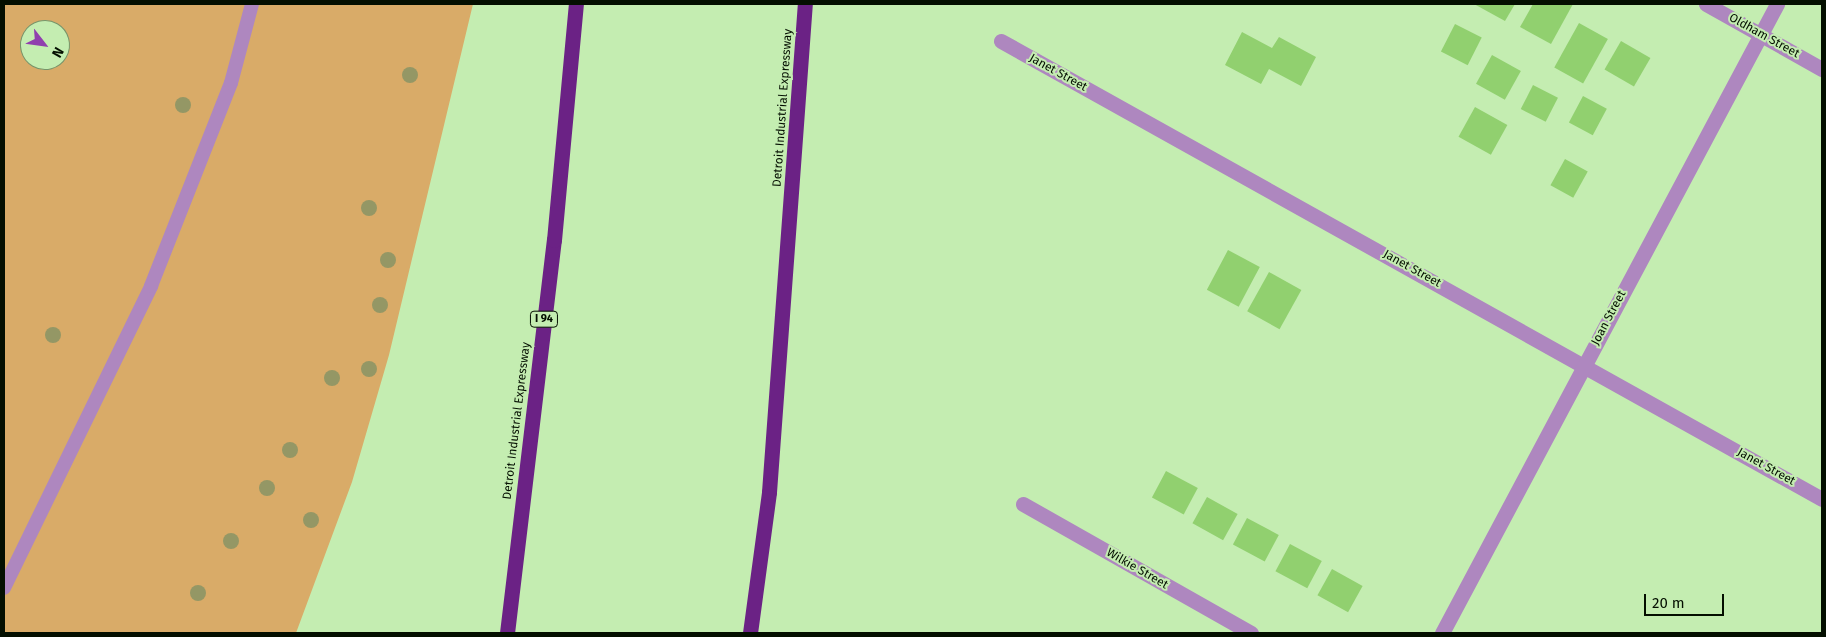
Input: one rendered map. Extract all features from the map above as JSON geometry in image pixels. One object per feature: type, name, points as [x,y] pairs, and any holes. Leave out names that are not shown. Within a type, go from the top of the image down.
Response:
[{"type":"highway","name":"Detroit Industrial Expressway","points":[[507,633],[554,240],[576,4]]},
{"type":"highway","name":"Detroit Industrial Expressway","points":[[750,633],[769,492],[805,4]]},
{"type":"street","name":"Oldham Street","points":[[1706,4],[1822,69]]},
{"type":"street","name":"Joan Street","points":[[1442,633],[1777,4]]},
{"type":"street","name":"Janet Street","points":[[1001,41],[1822,499]]},
{"type":"street","name":"Wilkie Street","points":[[1023,504],[1251,633]]},
{"type":"lane","points":[[4,588],[151,286],[231,83],[252,4]]},
{"type":"shaded area","points":[[4,4],[473,4],[389,355],[352,482],[296,633],[4,633]]},
{"type":"building","points":[[1474,4],[1515,4],[1505,21]]},
{"type":"building","points":[[1533,4],[1573,4],[1551,44],[1520,27]]},
{"type":"building","points":[[1579,23],[1608,39],[1583,84],[1554,68]]},
{"type":"building","points":[[1455,24],[1482,38],[1468,65],[1441,52]]},
{"type":"building","points":[[1242,32],[1272,48],[1279,37],[1316,57],[1301,86],[1269,69],[1261,84],[1225,65]]},
{"type":"building","points":[[1621,41],[1650,58],[1634,87],[1604,70]]},
{"type":"building","points":[[1492,55],[1521,71],[1505,100],[1476,84]]},
{"type":"building","points":[[1533,85],[1558,98],[1546,122],[1521,109]]},
{"type":"building","points":[[1583,96],[1607,109],[1593,135],[1569,122]]},
{"type":"building","points":[[1475,107],[1507,125],[1491,155],[1459,137]]},
{"type":"building","points":[[1565,159],[1588,172],[1573,198],[1550,185]]},
{"type":"building","points":[[1228,250],[1260,267],[1239,307],[1207,290]]},
{"type":"building","points":[[1269,272],[1301,290],[1280,329],[1247,311]]},
{"type":"building","points":[[1166,471],[1198,488],[1184,514],[1152,497]]},
{"type":"building","points":[[1207,497],[1238,514],[1223,540],[1192,523]]},
{"type":"building","points":[[1247,518],[1279,535],[1265,561],[1233,544]]},
{"type":"building","points":[[1290,544],[1322,561],[1307,588],[1275,571]]},
{"type":"building","points":[[1332,569],[1363,586],[1348,612],[1317,595]]}]
